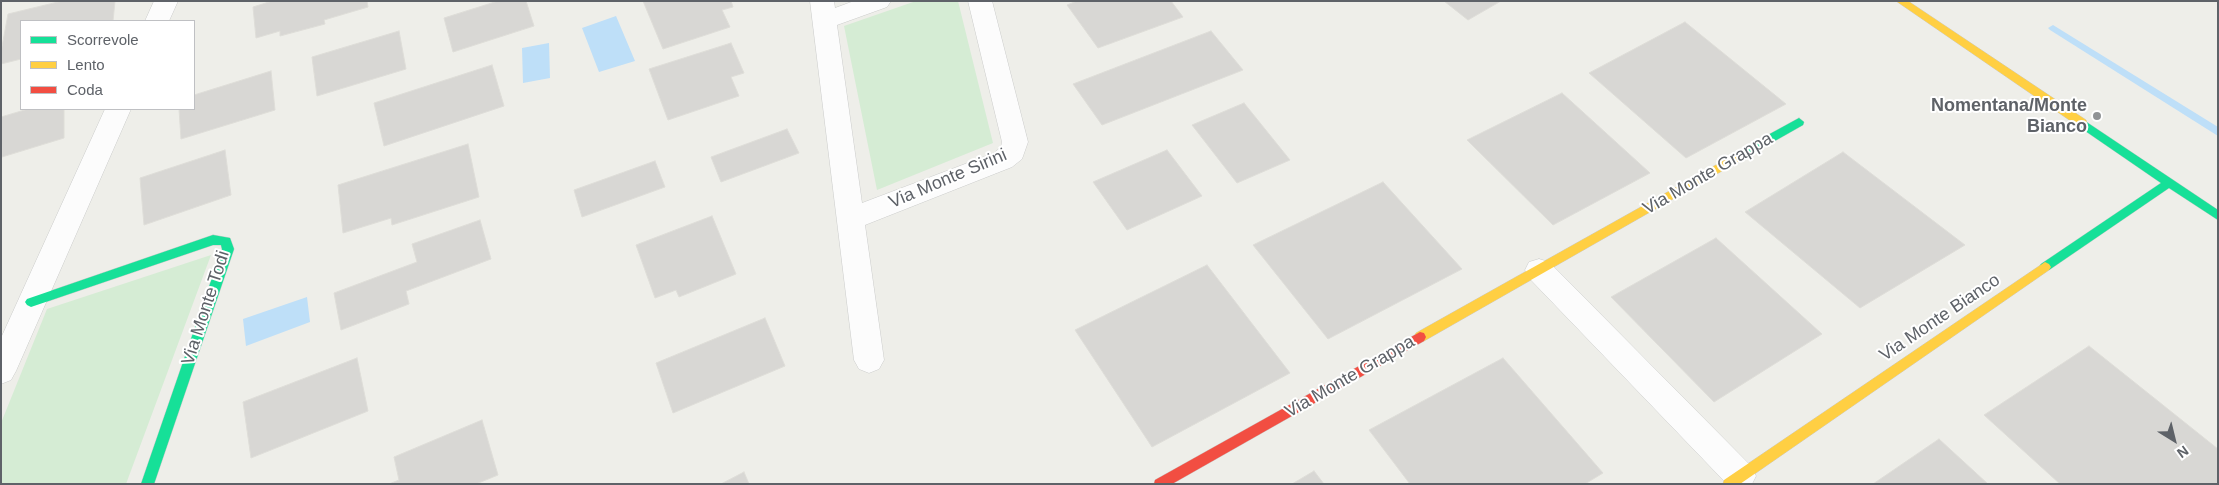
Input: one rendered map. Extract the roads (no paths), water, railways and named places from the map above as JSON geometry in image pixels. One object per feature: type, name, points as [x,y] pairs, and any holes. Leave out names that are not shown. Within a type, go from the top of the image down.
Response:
[{"type":"street","points":[[157,20],[166,1]]},
{"type":"street","points":[[869,360],[823,11],[879,1]]},
{"type":"street","name":"Via Monte Sirini","points":[[850,219],[1003,160],[1013,152],[1015,142],[980,1]]},
{"type":"street","points":[[1901,1],[2218,216]]},
{"type":"street","points":[[1,371],[118,110]]},
{"type":"street","name":"Via Monte Grappa","points":[[1160,484],[1799,122]]},
{"type":"street","name":"Via Monte Bianco","points":[[1734,480],[2170,182]]},
{"type":"street","name":"Via Monte Todi","points":[[32,302],[213,240],[226,241],[228,249],[147,484]]},
{"type":"street","points":[[1539,270],[1734,480]]},
{"type":"water","points":[[616,16],[635,61],[599,72],[582,28]]},
{"type":"water","points":[[549,43],[550,78],[523,83],[522,48]]},
{"type":"water","points":[[307,297],[310,322],[246,346],[243,319]]},
{"type":"waterway","points":[[2053,28],[2218,132]]},
{"type":"place","name":"Nomentana/Monte Bianco","points":[[2097,116]]}]
